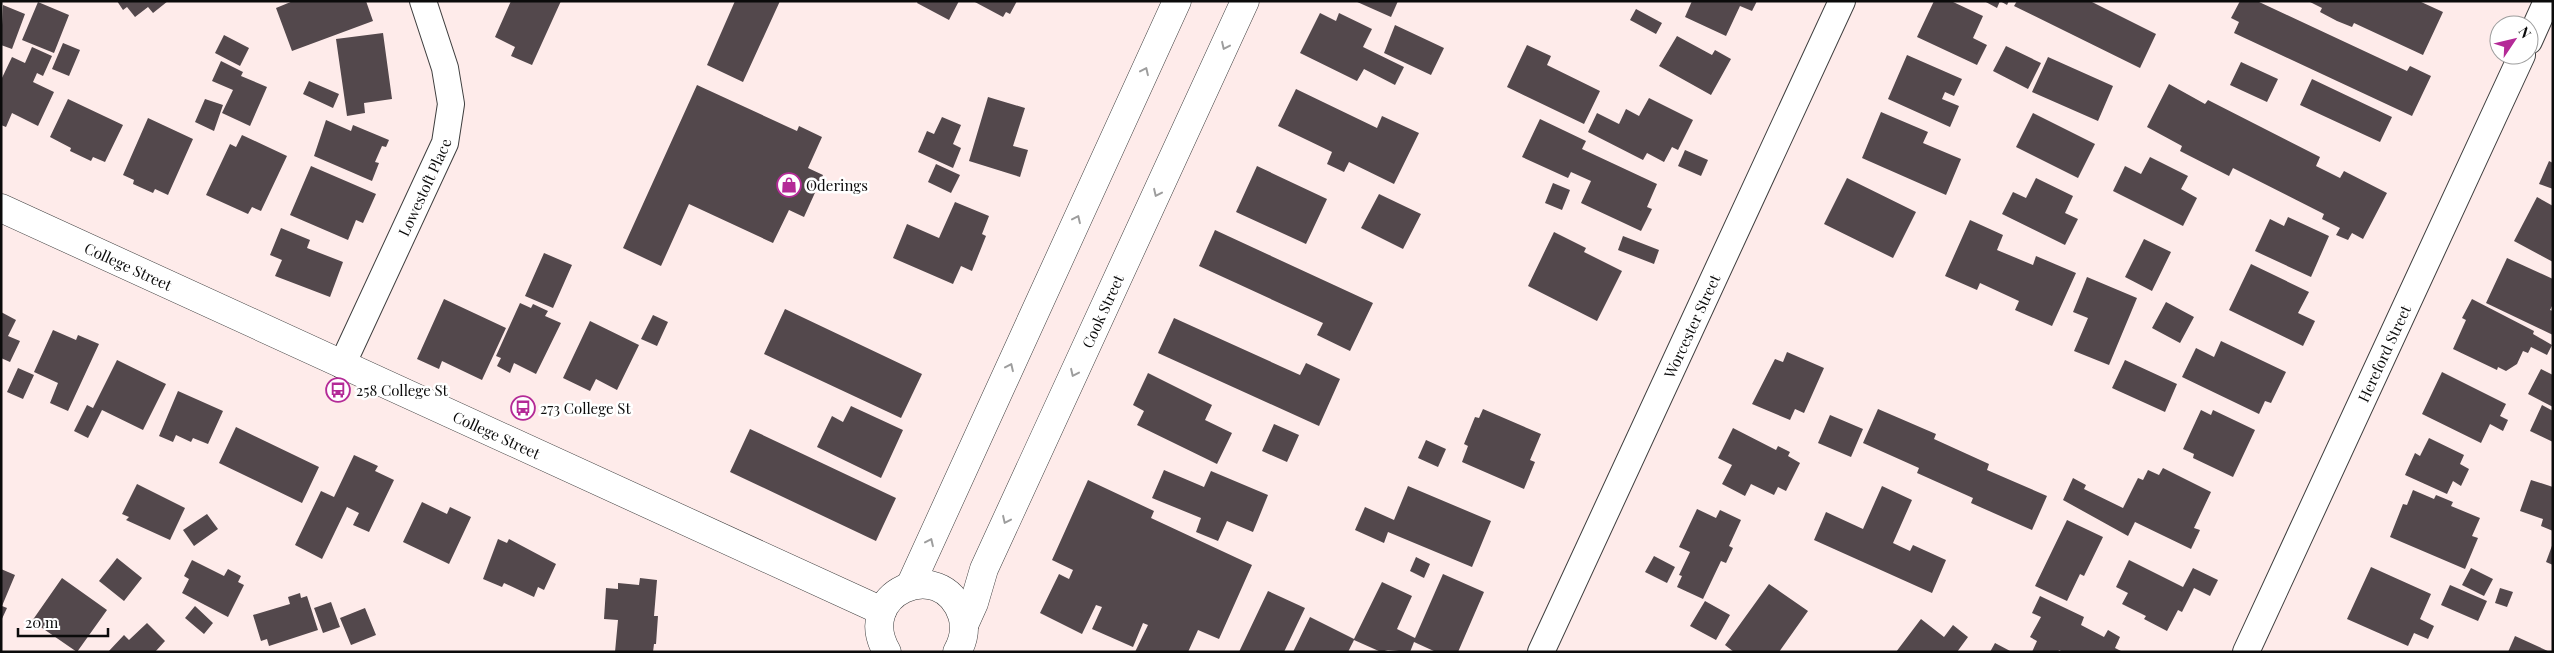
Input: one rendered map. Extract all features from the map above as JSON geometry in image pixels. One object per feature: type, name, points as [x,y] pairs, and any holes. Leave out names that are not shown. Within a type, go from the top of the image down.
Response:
[{"type":"street","name":"Lowestoft Place","points":[[342,365],[445,144],[451,104],[445,68],[422,1]]},
{"type":"street","points":[[910,586],[1177,1]]},
{"type":"street","name":"Cook Street","points":[[962,644],[984,569],[1245,1]]},
{"type":"street","name":"Worcester Street","points":[[1542,652],[1842,1]]},
{"type":"street","points":[[2539,19],[2547,1]]},
{"type":"street","name":"Hereford Street","points":[[2246,652],[2517,65]]},
{"type":"street","name":"College Street","points":[[1,208],[882,612]]},
{"type":"street","points":[[882,648],[879,627],[882,612],[893,596],[910,586],[922,584],[945,592],[954,600],[962,644]]},
{"type":"building","points":[[117,1],[168,1],[153,13],[148,7],[135,17],[127,7],[123,10]]},
{"type":"building","points":[[293,1],[366,1],[373,21],[292,51],[276,8]]},
{"type":"building","points":[[511,1],[561,1],[532,65],[511,56],[515,47],[495,37]]},
{"type":"building","points":[[735,1],[780,1],[743,82],[707,65]]},
{"type":"building","points":[[918,1],[959,1],[949,20],[917,3]]},
{"type":"building","points":[[973,1],[1017,1],[1010,14],[1006,12],[1003,17]]},
{"type":"building","points":[[1355,1],[1398,1],[1391,17]]},
{"type":"building","points":[[1692,1],[1757,1],[1752,11],[1740,6],[1726,36],[1685,17]]},
{"type":"building","points":[[1934,1],[1951,1],[1983,16],[1973,38],[1987,45],[1977,65],[1917,37]]},
{"type":"building","points":[[1984,1],[2000,1],[1997,8]]},
{"type":"building","points":[[2000,1],[2009,1],[2007,5]]},
{"type":"building","points":[[2017,1],[2090,1],[2156,34],[2140,68],[2014,6]]},
{"type":"building","points":[[2240,1],[2257,1],[2407,71],[2410,66],[2431,76],[2412,116],[2234,33],[2239,22],[2231,18]]},
{"type":"building","points":[[2308,1],[2419,1],[2443,12],[2423,55],[2354,23],[2352,27],[2337,21],[2320,12],[2322,8]]},
{"type":"building","points":[[38,2],[69,15],[54,53],[22,40]]},
{"type":"building","points":[[3,5],[25,14],[12,49],[1,45]]},
{"type":"building","points":[[1636,9],[1662,23],[1656,34],[1630,20]]},
{"type":"building","points":[[1320,13],[1336,21],[1339,13],[1372,29],[1363,47],[1404,67],[1395,85],[1364,69],[1357,81],[1300,53]]},
{"type":"building","points":[[1395,25],[1444,48],[1431,75],[1384,53]]},
{"type":"building","points":[[383,33],[392,99],[364,103],[365,113],[347,116],[336,39]]},
{"type":"building","points":[[224,35],[249,48],[240,66],[215,53]]},
{"type":"building","points":[[1677,36],[1712,55],[1715,50],[1731,59],[1711,95],[1659,66]]},
{"type":"building","points":[[63,43],[80,50],[69,76],[52,69]]},
{"type":"building","points":[[1527,45],[1551,56],[1547,65],[1600,91],[1584,124],[1507,87]]},
{"type":"building","points":[[2006,46],[2041,63],[2028,89],[1993,71]]},
{"type":"building","points":[[32,47],[52,56],[43,76],[37,73],[33,82],[54,92],[38,126],[12,113],[6,127],[1,125],[1,80],[12,57],[25,63]]},
{"type":"building","points":[[1907,55],[1962,79],[1954,96],[1945,92],[1942,99],[1959,106],[1950,127],[1888,99]]},
{"type":"building","points":[[2048,57],[2113,86],[2098,121],[2032,92]]},
{"type":"building","points":[[221,61],[243,72],[241,76],[267,87],[250,126],[222,113],[233,90],[212,81]]},
{"type":"building","points":[[2241,62],[2278,79],[2267,102],[2230,85]]},
{"type":"building","points":[[2312,79],[2392,117],[2380,142],[2300,105]]},
{"type":"building","points":[[309,81],[339,94],[333,108],[303,94]]},
{"type":"building","points":[[2169,84],[2205,104],[2208,100],[2320,157],[2316,166],[2340,178],[2344,171],[2387,193],[2363,239],[2352,233],[2348,240],[2336,235],[2340,228],[2322,219],[2324,214],[2233,168],[2229,176],[2180,151],[2182,146],[2147,127]]},
{"type":"building","points":[[697,85],[797,131],[799,126],[822,137],[808,168],[823,175],[804,217],[789,210],[773,243],[689,204],[661,266],[623,248]]},
{"type":"building","points":[[1296,89],[1377,128],[1382,116],[1419,133],[1394,184],[1349,162],[1344,172],[1327,164],[1332,152],[1278,126]]},
{"type":"building","points":[[988,97],[1025,108],[1013,146],[1028,150],[1020,177],[969,161]]},
{"type":"building","points":[[1649,98],[1693,120],[1678,150],[1672,147],[1664,162],[1647,153],[1643,160],[1588,132],[1597,113],[1619,124],[1626,109],[1639,116]]},
{"type":"building","points":[[68,99],[123,125],[105,162],[93,157],[91,161],[70,151],[71,148],[50,137]]},
{"type":"building","points":[[205,99],[223,105],[214,131],[195,122]]},
{"type":"building","points":[[1881,112],[1928,132],[1923,143],[1961,159],[1946,195],[1862,158]]},
{"type":"building","points":[[2033,113],[2095,144],[2078,178],[2016,147]]},
{"type":"building","points":[[942,117],[961,125],[953,144],[961,148],[953,168],[918,152],[927,131],[934,134]]},
{"type":"building","points":[[148,118],[193,139],[168,195],[155,189],[153,193],[133,184],[134,180],[123,175]]},
{"type":"building","points":[[1540,119],[1586,141],[1582,149],[1657,184],[1647,207],[1652,209],[1641,231],[1581,203],[1591,181],[1571,172],[1568,178],[1522,157]]},
{"type":"building","points":[[326,120],[351,131],[353,125],[389,140],[386,147],[382,146],[375,162],[379,163],[372,181],[314,156]]},
{"type":"building","points":[[242,135],[287,156],[261,211],[252,207],[248,214],[206,195],[230,144],[236,147]]},
{"type":"building","points":[[1685,150],[1708,160],[1701,176],[1678,166]]},
{"type":"building","points":[[2150,157],[2188,176],[2181,189],[2197,198],[2183,226],[2113,191],[2125,166],[2141,174]]},
{"type":"building","points":[[2549,161],[2553,163],[2553,189],[2539,184]]},
{"type":"building","points":[[936,164],[960,175],[951,193],[928,182]]},
{"type":"building","points":[[311,166],[376,194],[363,223],[356,220],[348,240],[290,215]]},
{"type":"building","points":[[1257,166],[1327,199],[1306,244],[1236,212]]},
{"type":"building","points":[[1847,178],[1916,212],[1893,258],[1824,224]]},
{"type":"building","points":[[2036,178],[2073,196],[2065,213],[2078,219],[2065,245],[2002,214],[2013,192],[2026,198]]},
{"type":"building","points":[[1553,183],[1570,190],[1562,210],[1545,203]]},
{"type":"building","points":[[1379,194],[1421,214],[1403,249],[1361,228]]},
{"type":"building","points":[[2537,197],[2553,206],[2553,262],[2514,241]]},
{"type":"building","points":[[955,202],[989,216],[982,234],[986,236],[972,271],[961,266],[953,284],[893,258],[907,224],[939,238]]},
{"type":"building","points":[[2288,217],[2329,236],[2311,277],[2255,251],[2270,219],[2284,226]]},
{"type":"building","points":[[1970,220],[2003,235],[1997,250],[2033,265],[2036,256],[2076,273],[2052,326],[2015,310],[2019,301],[1980,283],[1977,290],[1945,276]]},
{"type":"building","points":[[281,228],[310,240],[307,248],[343,262],[330,297],[275,276],[282,260],[270,255]]},
{"type":"building","points":[[1215,230],[1373,303],[1350,351],[1317,335],[1323,323],[1199,266]]},
{"type":"building","points":[[1554,232],[1586,248],[1584,252],[1622,271],[1597,321],[1528,286]]},
{"type":"building","points":[[1623,236],[1659,250],[1654,264],[1618,250]]},
{"type":"building","points":[[2144,239],[2171,252],[2152,291],[2125,277]]},
{"type":"building","points":[[544,253],[572,265],[553,308],[525,296]]},
{"type":"building","points":[[2507,258],[2553,279],[2553,304],[2550,310],[2553,311],[2553,335],[2486,303]]},
{"type":"building","points":[[2251,264],[2309,292],[2298,313],[2315,321],[2303,346],[2229,310]]},
{"type":"building","points":[[2087,277],[2137,298],[2109,365],[2074,351],[2088,318],[2073,312]]},
{"type":"building","points":[[444,299],[506,328],[482,380],[442,361],[439,369],[417,359]]},
{"type":"building","points":[[2472,299],[2534,331],[2533,334],[2552,345],[2547,355],[2531,347],[2528,353],[2523,351],[2517,364],[2506,371],[2498,367],[2497,370],[2453,349],[2466,320],[2462,318]]},
{"type":"building","points":[[2166,302],[2194,317],[2180,343],[2152,328]]},
{"type":"building","points":[[520,303],[531,308],[533,304],[548,311],[545,316],[561,323],[536,374],[514,363],[510,373],[497,366],[501,358],[496,356]]},
{"type":"building","points":[[785,309],[922,374],[901,418],[764,354]]},
{"type":"building","points":[[1,312],[16,320],[8,336],[20,341],[10,362],[1,358]]},
{"type":"building","points":[[653,315],[668,322],[657,346],[641,339]]},
{"type":"building","points":[[1174,318],[1300,375],[1306,363],[1340,379],[1319,426],[1158,353]]},
{"type":"building","points":[[590,321],[639,345],[617,390],[596,379],[590,391],[563,378]]},
{"type":"building","points":[[53,330],[76,340],[78,335],[99,344],[68,411],[50,403],[58,383],[34,372]]},
{"type":"building","points":[[2221,341],[2286,372],[2271,403],[2265,401],[2259,414],[2182,377],[2196,348],[2214,357]]},
{"type":"building","points":[[1787,352],[1824,368],[1804,413],[1795,409],[1790,420],[1752,404],[1775,359],[1783,362]]},
{"type":"building","points":[[117,360],[166,384],[143,430],[102,410],[88,438],[74,431],[87,405],[93,408]]},
{"type":"building","points":[[2125,360],[2177,384],[2165,412],[2112,388]]},
{"type":"building","points":[[18,368],[34,375],[23,399],[7,392]]},
{"type":"building","points":[[2541,369],[2553,375],[2553,407],[2528,394]]},
{"type":"building","points":[[2442,372],[2506,404],[2500,416],[2508,420],[2503,431],[2490,424],[2481,443],[2422,414]]},
{"type":"building","points":[[1148,373],[1212,405],[1205,420],[1232,433],[1217,464],[1137,425],[1144,411],[1133,405]]},
{"type":"building","points":[[178,391],[223,411],[208,444],[193,438],[191,442],[176,435],[173,442],[159,436]]},
{"type":"building","points":[[2542,405],[2553,411],[2553,442],[2530,431]]},
{"type":"building","points":[[851,406],[903,430],[881,478],[817,447],[832,416],[843,422]]},
{"type":"building","points":[[1483,409],[1541,434],[1530,460],[1535,462],[1524,489],[1462,462],[1468,446],[1464,444],[1475,417],[1479,418]]},
{"type":"building","points":[[1878,409],[1936,434],[1934,439],[1989,464],[1987,470],[2047,496],[2032,530],[1971,503],[1973,498],[1917,473],[1919,468],[1863,443]]},
{"type":"building","points":[[2201,410],[2211,415],[2213,410],[2255,430],[2233,477],[2193,458],[2194,454],[2183,449]]},
{"type":"building","points":[[1830,415],[1863,429],[1851,457],[1818,443]]},
{"type":"building","points":[[1274,424],[1299,435],[1287,462],[1262,451]]},
{"type":"building","points":[[236,427],[319,467],[302,503],[219,463]]},
{"type":"building","points":[[1733,428],[1776,450],[1778,446],[1790,452],[1788,456],[1800,463],[1786,491],[1778,487],[1774,495],[1751,484],[1745,496],[1722,484],[1732,465],[1718,458]]},
{"type":"building","points":[[750,429],[896,498],[876,541],[730,472]]},
{"type":"building","points":[[2429,438],[2464,455],[2460,464],[2469,469],[2461,486],[2453,481],[2447,494],[2405,475],[2415,453],[2420,456]]},
{"type":"building","points":[[1426,440],[1446,449],[1438,467],[1418,458]]},
{"type":"building","points":[[354,455],[378,466],[375,471],[394,480],[369,532],[353,525],[359,513],[347,507],[322,559],[295,545],[321,491],[334,497]]},
{"type":"building","points":[[2163,468],[2211,492],[2194,528],[2200,530],[2191,549],[2135,522],[2128,536],[2063,500],[2073,478],[2086,485],[2084,489],[2123,508],[2138,478],[2143,480],[2148,470],[2159,475]]},
{"type":"building","points":[[1164,470],[1204,487],[1211,471],[1268,495],[1253,532],[1227,521],[1218,541],[1196,532],[1201,518],[1152,498]]},
{"type":"building","points":[[1088,480],[1154,511],[1151,518],[1252,565],[1219,639],[1198,630],[1188,652],[1135,652],[1148,625],[1143,623],[1133,647],[1092,629],[1102,607],[1096,605],[1082,634],[1040,613],[1059,574],[1069,579],[1073,570],[1052,560]]},
{"type":"building","points":[[2531,480],[2553,487],[2553,531],[2541,526],[2543,519],[2520,511]]},
{"type":"building","points":[[137,484],[185,508],[170,540],[126,520],[129,517],[122,514]]},
{"type":"building","points":[[1408,486],[1491,521],[1472,567],[1388,532],[1384,543],[1355,530],[1365,507],[1394,520]]},
{"type":"building","points":[[1882,486],[1912,500],[1893,543],[1910,551],[1913,545],[1946,560],[1932,593],[1814,540],[1826,512],[1863,529]]},
{"type":"building","points":[[2413,490],[2434,499],[2436,495],[2453,502],[2451,506],[2480,518],[2472,536],[2478,538],[2465,569],[2390,537],[2403,504],[2407,505]]},
{"type":"building","points":[[422,502],[447,514],[450,507],[471,517],[449,564],[403,542]]},
{"type":"building","points":[[1697,509],[1716,518],[1720,510],[1741,520],[1729,546],[1733,548],[1726,563],[1721,561],[1703,599],[1677,587],[1682,576],[1679,575],[1690,552],[1679,547]]},
{"type":"building","points":[[207,514],[218,529],[194,546],[183,530]]},
{"type":"building","points":[[2067,520],[2103,537],[2084,576],[2080,574],[2067,601],[2035,586]]},
{"type":"building","points":[[498,539],[507,543],[509,539],[556,564],[544,590],[538,587],[534,597],[504,583],[502,587],[483,579]]},
{"type":"building","points":[[2553,543],[2553,565],[2546,562]]},
{"type":"building","points":[[1654,556],[1675,567],[1667,583],[1645,572]]},
{"type":"building","points":[[1416,557],[1430,564],[1424,578],[1410,571]]},
{"type":"building","points":[[117,558],[142,578],[124,601],[99,581]]},
{"type":"building","points":[[192,560],[224,576],[228,569],[241,576],[238,582],[244,585],[228,617],[182,593],[189,579],[184,576]]},
{"type":"building","points":[[2129,560],[2183,587],[2193,568],[2218,580],[2210,596],[2194,588],[2182,612],[2178,610],[2167,631],[2144,619],[2146,616],[2122,604],[2128,593],[2116,587]]},
{"type":"building","points":[[2371,567],[2431,594],[2420,619],[2434,626],[2428,639],[2414,633],[2408,646],[2347,619]]},
{"type":"building","points":[[2471,568],[2493,579],[2484,596],[2462,585]]},
{"type":"building","points":[[1,569],[15,575],[2,606],[7,608],[1,621]]},
{"type":"building","points":[[1443,574],[1484,592],[1458,652],[1436,652],[1414,642],[1410,652],[1388,650],[1381,652],[1354,640],[1348,652],[1293,652],[1310,617],[1354,639],[1382,582],[1412,596],[1397,629],[1415,638]]},
{"type":"building","points":[[62,578],[107,610],[77,652],[32,621]]},
{"type":"building","points":[[640,578],[657,580],[654,616],[658,616],[656,644],[654,644],[653,652],[615,652],[618,620],[604,619],[606,588],[618,589],[618,583],[639,585]]},
{"type":"building","points":[[1769,584],[1808,611],[1779,652],[1734,652],[1725,645]]},
{"type":"building","points":[[2450,585],[2487,601],[2478,621],[2441,605]]},
{"type":"building","points":[[2500,588],[2513,592],[2507,607],[2495,603]]},
{"type":"building","points":[[1268,591],[1305,608],[1284,652],[1239,652]]},
{"type":"building","points":[[300,593],[301,598],[307,596],[318,630],[269,646],[267,639],[261,641],[253,615],[290,604],[288,597]]},
{"type":"building","points":[[2040,596],[2084,617],[2081,625],[2104,637],[2108,630],[2120,637],[2115,648],[2123,652],[2063,652],[2059,650],[2058,652],[2032,652],[2037,641],[2030,637],[2041,617],[2032,613]]},
{"type":"building","points":[[1705,601],[1730,615],[1716,640],[1690,626]]},
{"type":"building","points":[[331,602],[340,627],[323,633],[314,608]]},
{"type":"building","points":[[195,606],[213,623],[204,634],[185,618]]},
{"type":"building","points":[[365,608],[376,635],[351,645],[340,618]]},
{"type":"building","points":[[1921,619],[1944,637],[1953,625],[1968,637],[1957,652],[1896,652]]},
{"type":"building","points":[[147,623],[165,641],[155,652],[108,652],[124,635],[129,640]]},
{"type":"building","points":[[2515,636],[2550,652],[2508,652]]},
{"type":"building","points":[[1995,643],[2012,652],[1990,652]]},
{"type":"place","name":"Oderings","points":[[789,185]]},
{"type":"place","name":"258 College St","points":[[338,390]]},
{"type":"place","name":"273 College St","points":[[523,408]]}]
